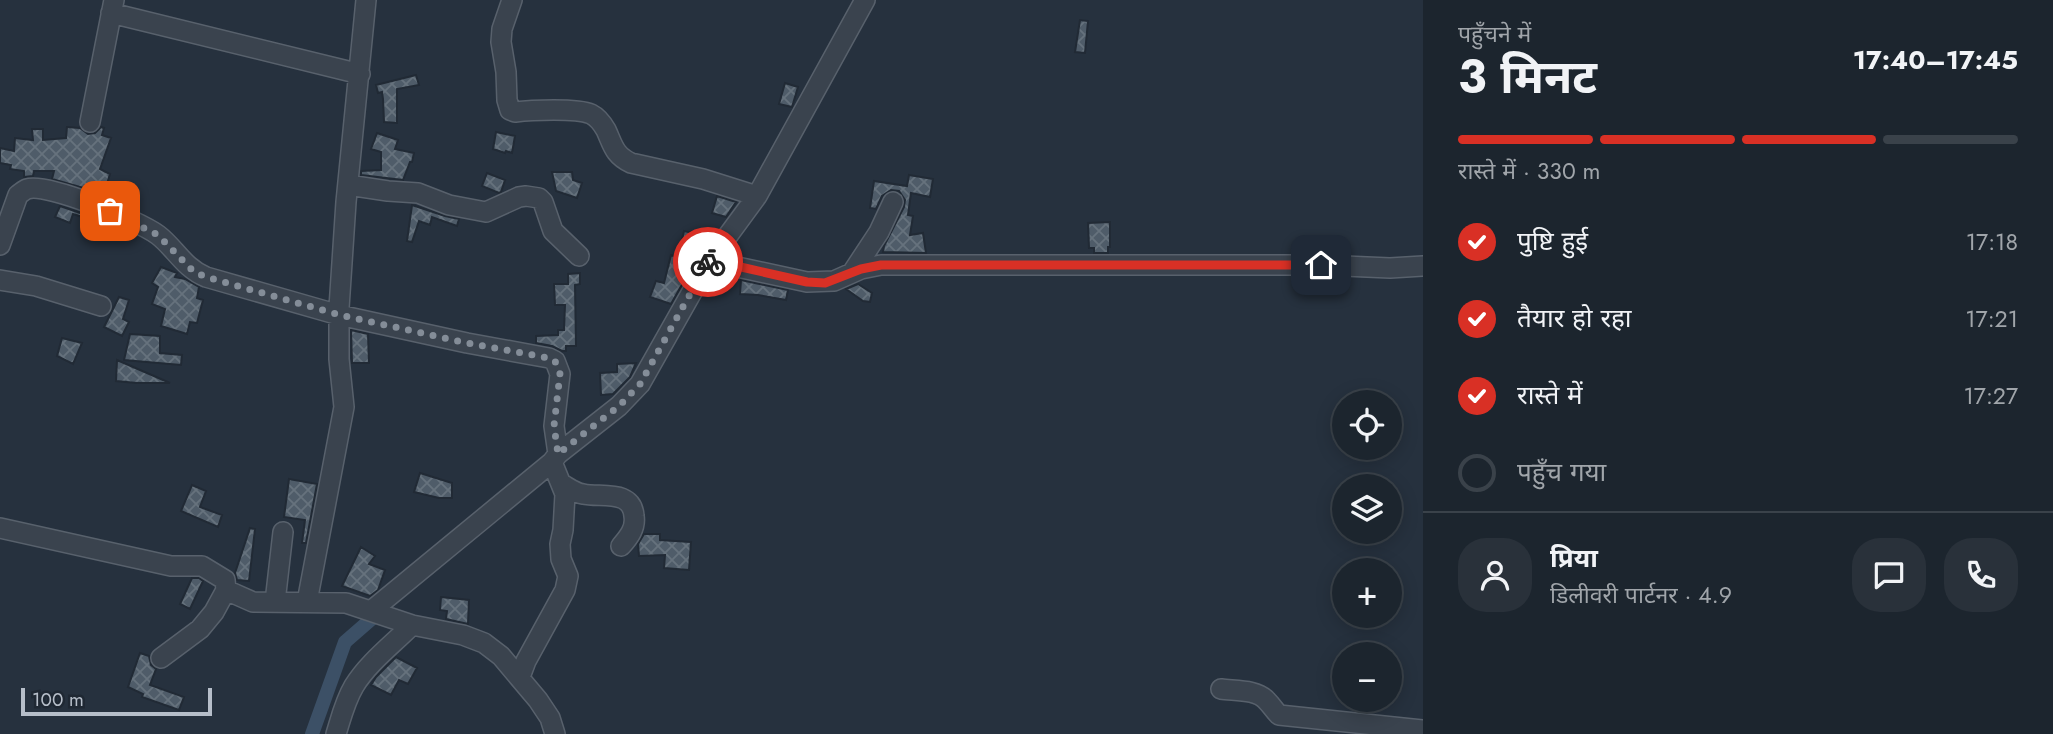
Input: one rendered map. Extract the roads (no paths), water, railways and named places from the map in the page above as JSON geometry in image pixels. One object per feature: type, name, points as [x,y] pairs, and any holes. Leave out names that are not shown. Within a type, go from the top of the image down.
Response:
[{"type":"street","points":[[307,602],[344,407],[340,315],[348,185],[366,0]]},
{"type":"street","points":[[512,0],[501,35],[506,95],[510,110],[582,111],[594,115],[601,122],[613,149],[622,159],[703,179],[757,196]]},
{"type":"street","points":[[377,614],[557,469],[640,384],[757,196],[865,0]]},
{"type":"street","points":[[90,122],[112,7],[360,74]]},
{"type":"street","points":[[348,185],[418,193],[449,205],[486,212],[519,197],[539,198],[543,202],[553,231],[579,256]]},
{"type":"street","points":[[0,245],[18,195],[25,189],[38,189],[88,201],[148,229],[158,235],[194,272],[340,315],[555,361],[560,374],[554,426],[557,469],[565,503],[560,554],[567,571],[567,582],[520,677]]},
{"type":"street","points":[[852,273],[893,202]]},
{"type":"street","points":[[718,262],[807,282],[825,283],[861,269],[881,265],[1423,266]]},
{"type":"street","points":[[0,281],[36,286],[101,306]]},
{"type":"street","points":[[557,469],[581,494],[617,496],[632,505],[634,528],[621,546]]},
{"type":"street","points":[[0,528],[170,566],[202,566],[225,580],[226,590],[214,612],[200,629],[161,658]]},
{"type":"street","points":[[275,603],[283,532]]},
{"type":"street","points":[[226,590],[253,602],[346,603],[484,643],[520,677],[550,718],[555,734]]},
{"type":"street","points":[[336,734],[345,704],[354,686],[408,623]]},
{"type":"street","points":[[1221,689],[1265,698],[1279,715],[1423,730]]},
{"type":"waterway","points":[[312,734],[345,642],[384,608]]}]
